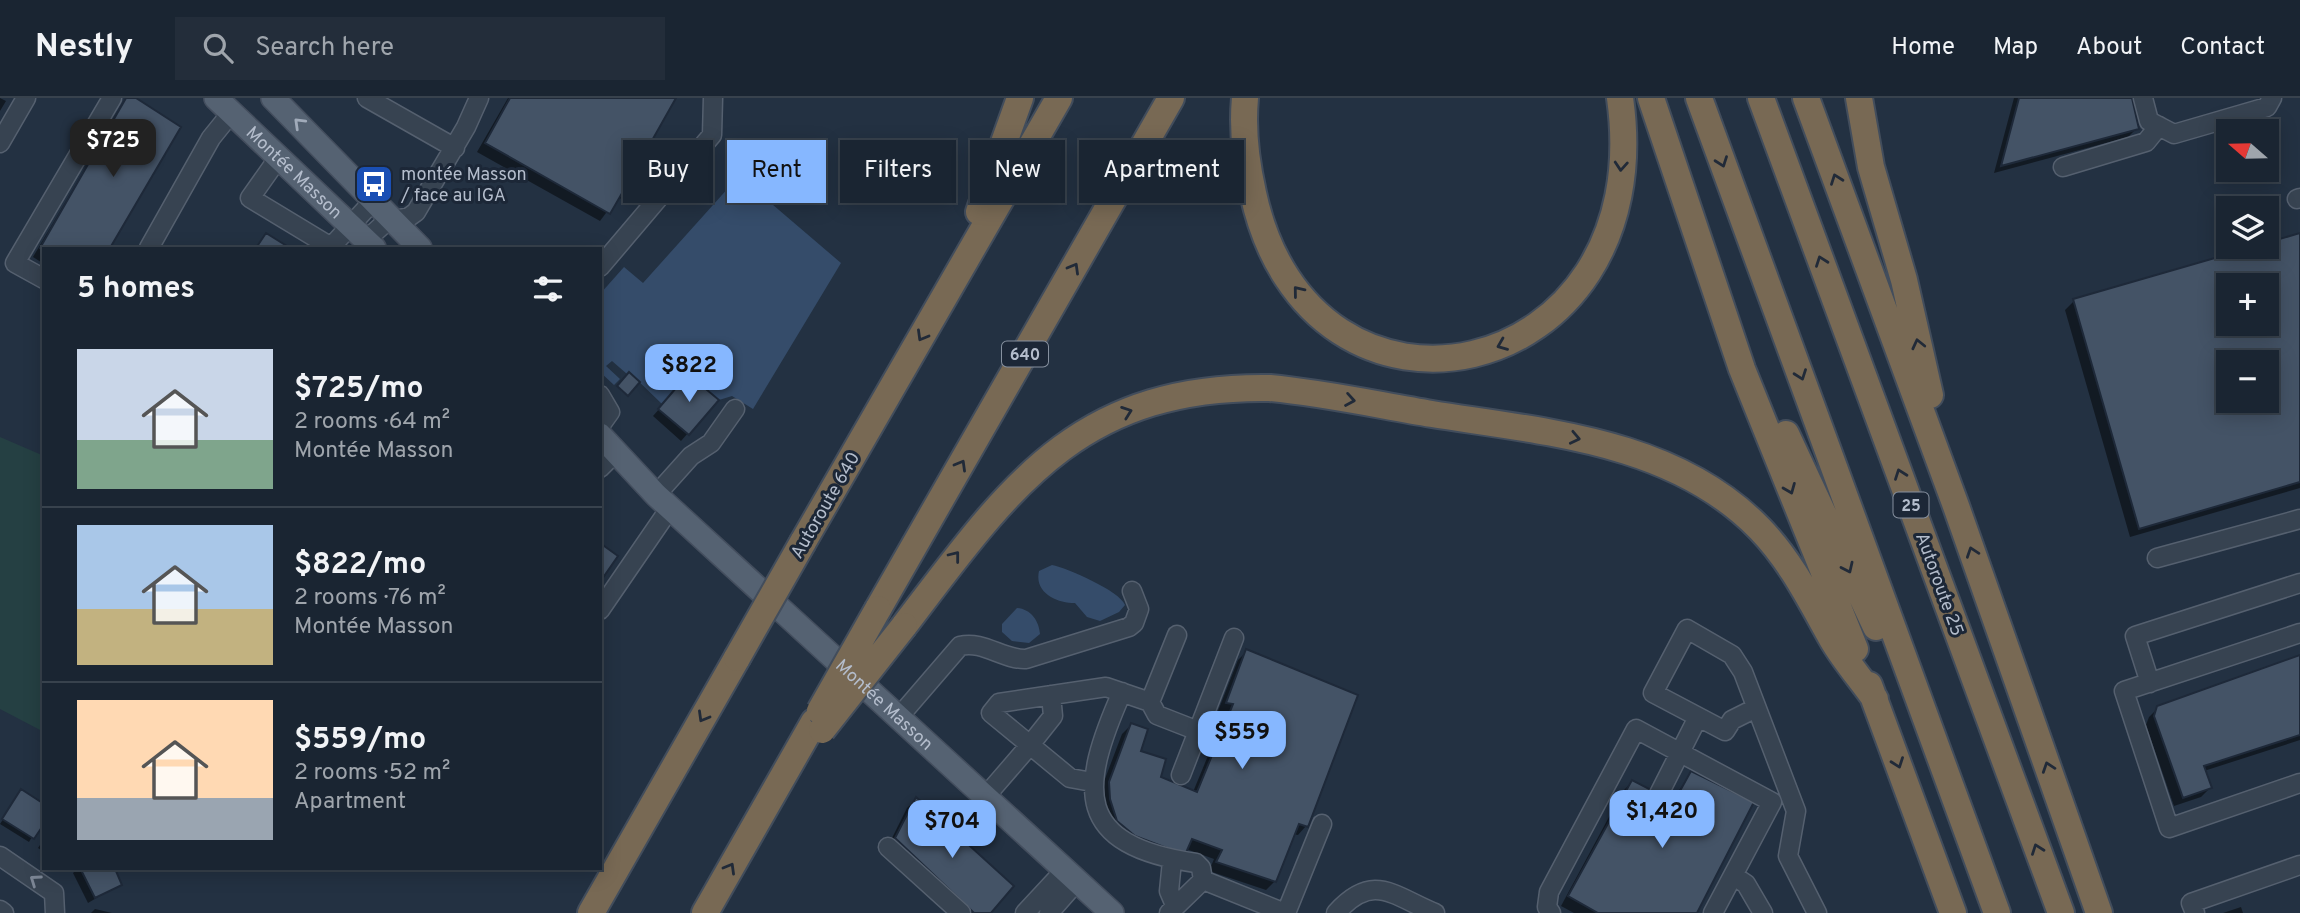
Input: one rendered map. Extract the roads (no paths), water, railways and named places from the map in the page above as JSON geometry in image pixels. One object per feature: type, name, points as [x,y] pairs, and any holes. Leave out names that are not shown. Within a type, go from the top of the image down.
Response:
[{"type":"highway","points":[[956,277],[1020,98]]},
{"type":"highway","name":"Autoroute 640","points":[[591,913],[1059,98]]},
{"type":"highway","name":"640","points":[[818,726],[878,609],[1171,98]]},
{"type":"highway","points":[[1245,98],[1245,146],[1256,209],[1269,245],[1287,279],[1310,306],[1351,336],[1394,353],[1445,358],[1480,353],[1528,333],[1558,311],[1584,281],[1605,240],[1618,196],[1622,152],[1620,98]]},
{"type":"highway","points":[[1651,98],[1742,369],[1875,699],[1953,913]]},
{"type":"highway","points":[[1699,98],[1997,913]]},
{"type":"highway","name":"Autoroute 25","points":[[1761,98],[2061,913]]},
{"type":"highway","points":[[1806,98],[1956,506],[2099,913]]},
{"type":"highway","points":[[1859,98],[1871,167],[1904,280],[1956,506]]},
{"type":"highway","points":[[1660,125],[1738,328],[1951,788]]},
{"type":"highway","points":[[705,913],[775,791],[818,726],[904,625],[959,551],[1006,496],[1040,463],[1075,438],[1114,417],[1177,397],[1223,389],[1270,388],[1560,435],[1617,448],[1680,472],[1728,501],[1771,541],[1810,596],[1833,640],[1875,699]]},
{"type":"main road","points":[[232,111],[272,98]]},
{"type":"main road","name":"Montée Masson","points":[[272,98],[325,148],[419,247]]},
{"type":"main road","name":"Montée Masson","points":[[232,111],[363,238]]},
{"type":"main road","name":"Montée Masson","points":[[606,453],[1112,913]]},
{"type":"street","points":[[0,143],[26,98]]},
{"type":"street","points":[[42,278],[15,263],[112,98]]},
{"type":"street","points":[[368,98],[455,148]]},
{"type":"street","points":[[279,157],[250,198],[331,247],[363,238],[391,219],[409,217],[416,212],[455,148],[479,98]]},
{"type":"street","points":[[602,265],[712,135],[713,98]]},
{"type":"street","points":[[2143,98],[2149,121],[2174,134],[2267,107],[2272,98]]},
{"type":"street","points":[[150,247],[211,138],[232,111]]},
{"type":"street","points":[[2063,167],[2146,142],[2159,126]]},
{"type":"street","points":[[363,238],[373,201]]},
{"type":"street","points":[[602,397],[610,412],[602,423]]},
{"type":"street","points":[[602,607],[691,456],[710,443],[735,409]]},
{"type":"street","points":[[2157,558],[2300,519]]},
{"type":"street","points":[[2150,683],[2135,636],[2300,583]]},
{"type":"street","points":[[898,718],[960,646],[972,645],[1026,659],[1129,627],[1134,624],[1139,609],[1132,591]]},
{"type":"street","points":[[1756,708],[1732,720],[1725,732],[1653,693],[1687,629],[1735,658],[1756,708],[1796,811],[1788,856],[1817,913]]},
{"type":"street","points":[[2300,633],[2124,691],[2169,828],[2300,783]]},
{"type":"street","points":[[1150,702],[1177,635]]},
{"type":"street","points":[[1181,775],[1234,638]]},
{"type":"street","points":[[1092,782],[1070,778],[991,713],[999,703],[1106,687],[1150,702],[1157,715],[1198,731]]},
{"type":"street","points":[[1122,692],[1099,748],[1092,782],[1097,809],[1110,829],[1145,853],[1196,863],[1201,868],[1203,880]]},
{"type":"street","points":[[985,797],[1053,716],[1051,695]]},
{"type":"street","points":[[1658,794],[1698,717]]},
{"type":"street","points":[[1551,913],[1547,907],[1549,892],[1636,729],[1772,802],[1713,913]]},
{"type":"street","points":[[1203,880],[1285,913],[1322,824]]},
{"type":"street","points":[[888,847],[961,913]]},
{"type":"street","points":[[0,856],[54,893],[55,913]]},
{"type":"street","points":[[1172,860],[1169,891],[1172,909]]},
{"type":"street","points":[[2195,913],[2191,903],[2300,865]]},
{"type":"street","points":[[1027,912],[1071,876]]},
{"type":"street","points":[[1049,913],[1071,876]]},
{"type":"street","points":[[1734,876],[1746,884],[1763,913]]},
{"type":"street","points":[[1172,909],[1203,880]]},
{"type":"street","points":[[1341,911],[1355,893],[1371,889],[1435,913]]},
{"type":"street","points":[[0,910],[4,913]]},
{"type":"water","points":[[727,189],[727,203],[771,203],[841,263],[753,409],[732,396],[719,400],[689,374],[662,404],[630,373],[627,374],[612,361],[606,366],[620,379],[614,385],[602,374],[602,292],[624,267],[643,283]]},
{"type":"water","points":[[1052,565],[1104,587],[1125,605],[1119,612],[1100,621],[1087,617],[1075,603],[1054,599],[1043,591],[1038,579],[1039,571]]},
{"type":"water","points":[[1017,608],[1030,613],[1038,625],[1040,634],[1029,643],[1012,641],[1002,632],[1002,624]]},
{"type":"place","name":"montée Masson / face au IGA","points":[[374,184]]}]
